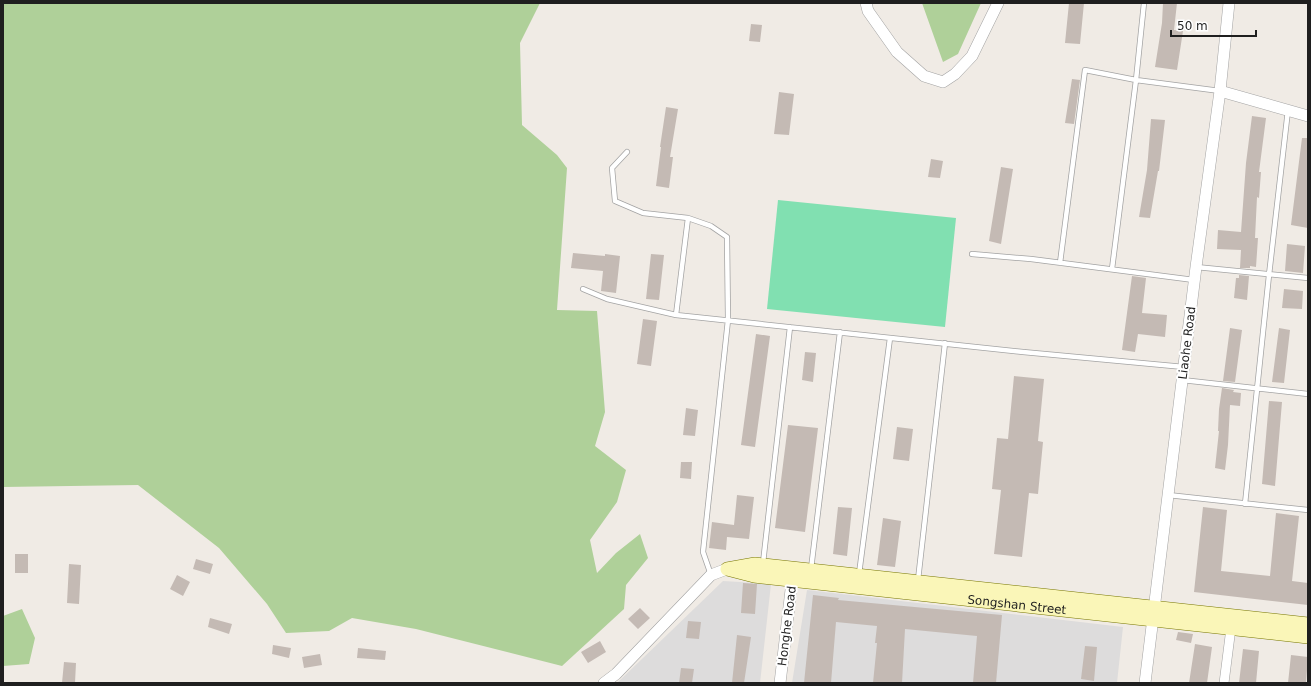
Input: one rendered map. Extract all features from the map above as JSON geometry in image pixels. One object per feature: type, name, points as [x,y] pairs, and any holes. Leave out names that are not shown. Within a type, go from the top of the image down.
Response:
[{"type":"main road","name":"Songshan Street","points":[[727,569],[755,564],[763,565],[793,575],[811,570],[918,582],[1153,614],[1231,628],[1308,636]]},
{"type":"main road","name":"Songshan Street","points":[[727,569],[754,576],[793,575],[1153,614],[1308,624]]},
{"type":"street","points":[[866,3],[868,11],[897,52],[924,76],[943,82],[955,74],[972,56],[998,3]]},
{"type":"street","name":"Liaohe Road","points":[[1145,683],[1194,280],[1220,91],[1229,3]]},
{"type":"street","points":[[1220,91],[1308,116]]},
{"type":"street","name":"Songshan Street","points":[[711,575],[727,569]]},
{"type":"street","points":[[604,683],[616,674],[711,575]]},
{"type":"street","name":"Honghe Road","points":[[780,683],[793,575]]},
{"type":"street","points":[[1224,683],[1231,628]]},
{"type":"lane","points":[[1112,269],[1136,80],[1144,3]]},
{"type":"lane","points":[[1060,263],[1085,70],[1136,80],[1220,91]]},
{"type":"lane","points":[[1245,504],[1288,110]]},
{"type":"lane","points":[[627,152],[612,168],[615,201],[643,213],[688,218],[711,226],[727,237],[728,320],[703,552],[711,575]]},
{"type":"lane","points":[[676,314],[688,218]]},
{"type":"lane","points":[[972,254],[1112,269],[1194,280]]},
{"type":"lane","points":[[1196,267],[1308,278]]},
{"type":"lane","points":[[583,289],[608,299],[676,314],[890,338],[1184,367]]},
{"type":"lane","points":[[763,565],[790,327]]},
{"type":"lane","points":[[811,570],[840,332]]},
{"type":"lane","points":[[859,576],[890,338]]},
{"type":"lane","points":[[918,582],[944,343]]},
{"type":"lane","points":[[1182,380],[1308,394]]},
{"type":"lane","points":[[1168,495],[1308,510]]},
{"type":"shaded area","points":[[723,581],[771,584],[760,683],[617,683]]},
{"type":"shaded area","points":[[807,590],[1123,627],[1117,683],[792,683]]},
{"type":"green space","points":[[3,3],[540,3],[520,43],[522,125],[557,155],[567,168],[557,310],[597,311],[605,412],[595,446],[626,470],[617,502],[590,540],[597,573],[616,553],[640,534],[648,558],[626,585],[624,609],[562,666],[416,629],[352,618],[329,631],[286,633],[267,604],[219,548],[138,485],[3,487]]},
{"type":"green space","points":[[922,3],[981,3],[958,54],[943,62]]},
{"type":"green space","points":[[778,200],[956,218],[945,327],[767,309]]},
{"type":"green space","points":[[22,609],[35,638],[29,664],[3,666],[3,616]]},
{"type":"building","points":[[1069,3],[1084,3],[1080,44],[1065,43]]},
{"type":"building","points":[[1163,3],[1177,3],[1174,30],[1183,31],[1177,70],[1155,67],[1162,23]]},
{"type":"building","points":[[751,24],[762,25],[760,42],[749,41]]},
{"type":"building","points":[[1072,79],[1080,80],[1074,124],[1065,123]]},
{"type":"building","points":[[779,92],[794,94],[789,135],[774,134]]},
{"type":"building","points":[[666,107],[678,109],[670,157],[673,157],[669,188],[656,186]]},
{"type":"building","points":[[1252,116],[1266,118],[1259,172],[1261,172],[1259,198],[1257,197],[1255,238],[1258,238],[1256,267],[1250,266],[1250,268],[1240,268],[1241,250],[1217,249],[1218,230],[1241,232],[1246,163]]},
{"type":"building","points":[[1151,119],[1165,120],[1159,171],[1150,218],[1139,217],[1147,170]]},
{"type":"building","points":[[1302,138],[1308,138],[1308,228],[1291,225]]},
{"type":"building","points":[[931,159],[943,161],[940,178],[928,177]]},
{"type":"building","points":[[1001,167],[1013,169],[1001,244],[989,241]]},
{"type":"building","points":[[1287,244],[1305,246],[1303,273],[1285,271]]},
{"type":"building","points":[[573,253],[620,256],[616,293],[601,291],[603,271],[571,268]]},
{"type":"building","points":[[651,254],[664,255],[659,300],[646,299]]},
{"type":"building","points":[[1239,275],[1249,276],[1247,300],[1234,298],[1236,278],[1239,278]]},
{"type":"building","points":[[1132,276],[1146,278],[1142,313],[1167,315],[1165,337],[1138,334],[1135,352],[1122,350]]},
{"type":"building","points":[[1284,289],[1303,291],[1302,309],[1282,308]]},
{"type":"building","points":[[643,319],[657,321],[651,366],[637,364]]},
{"type":"building","points":[[1230,328],[1242,330],[1235,382],[1223,381]]},
{"type":"building","points":[[1279,328],[1290,330],[1284,383],[1272,382]]},
{"type":"building","points":[[756,334],[770,336],[755,447],[741,445]]},
{"type":"building","points":[[805,352],[816,353],[813,382],[802,380]]},
{"type":"building","points":[[1014,376],[1044,379],[1038,441],[1043,442],[1038,494],[1029,493],[1022,557],[994,554],[1001,490],[992,489],[997,438],[1008,439]]},
{"type":"building","points":[[1222,388],[1241,393],[1240,406],[1230,405],[1225,470],[1215,468]]},
{"type":"building","points":[[1269,401],[1282,402],[1275,486],[1262,484]]},
{"type":"building","points":[[686,408],[698,410],[695,436],[683,435]]},
{"type":"building","points":[[788,425],[818,428],[805,532],[775,528]]},
{"type":"building","points":[[897,427],[913,429],[909,461],[893,459]]},
{"type":"building","points":[[681,462],[692,462],[691,479],[680,478]]},
{"type":"building","points":[[737,495],[754,497],[749,539],[727,537],[726,550],[709,548],[712,522],[734,525]]},
{"type":"building","points":[[838,507],[852,508],[847,556],[833,554]]},
{"type":"building","points":[[1203,507],[1227,510],[1221,571],[1270,576],[1276,513],[1299,516],[1292,581],[1308,583],[1308,605],[1194,592]]},
{"type":"building","points":[[883,518],[901,521],[895,567],[877,565]]},
{"type":"building","points":[[15,554],[28,554],[28,573],[15,573]]},
{"type":"building","points":[[196,559],[213,564],[210,574],[193,569]]},
{"type":"building","points":[[69,564],[81,565],[79,604],[67,603]]},
{"type":"building","points":[[177,575],[190,582],[183,596],[170,589]]},
{"type":"building","points":[[743,583],[757,584],[755,614],[741,613]]},
{"type":"building","points":[[813,595],[839,598],[838,600],[1002,615],[996,683],[973,683],[977,636],[905,629],[902,683],[873,683],[877,626],[836,622],[831,683],[804,683]]},
{"type":"building","points":[[640,608],[650,618],[638,629],[628,619]]},
{"type":"building","points":[[210,618],[232,624],[229,634],[208,627]]},
{"type":"building","points":[[688,621],[701,622],[699,639],[686,638]]},
{"type":"building","points":[[1178,632],[1193,634],[1191,643],[1176,640]]},
{"type":"building","points":[[737,635],[751,637],[744,683],[732,683]]},
{"type":"building","points":[[600,641],[606,652],[588,663],[581,652]]},
{"type":"building","points":[[1195,644],[1212,647],[1207,683],[1189,683]]},
{"type":"building","points":[[273,645],[291,648],[289,658],[272,654]]},
{"type":"building","points":[[1085,646],[1097,647],[1094,681],[1081,679]]},
{"type":"building","points":[[358,648],[386,651],[385,660],[357,658]]},
{"type":"building","points":[[1243,649],[1259,651],[1256,683],[1239,683]]},
{"type":"building","points":[[320,654],[322,665],[304,668],[302,657]]},
{"type":"building","points":[[1291,655],[1308,657],[1306,683],[1288,683]]},
{"type":"building","points":[[64,662],[76,663],[75,683],[62,683]]},
{"type":"building","points":[[681,668],[694,669],[692,683],[679,683]]}]
